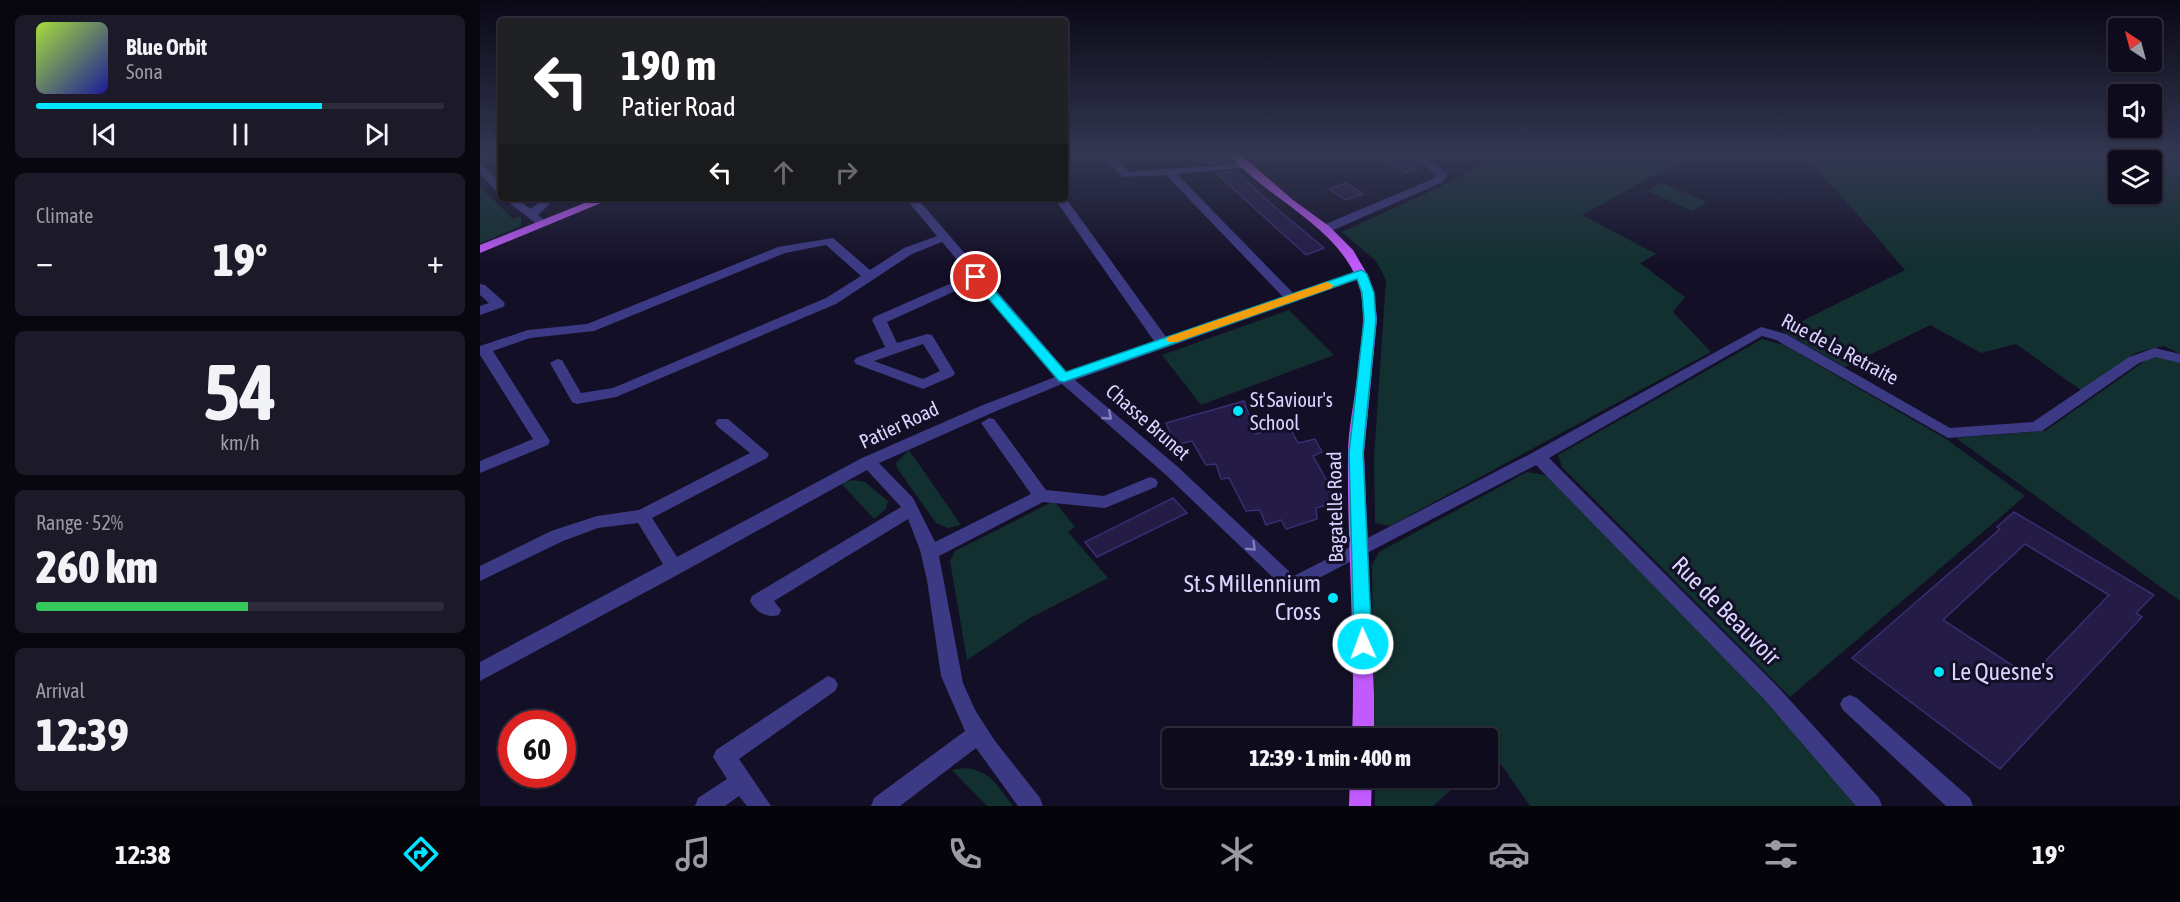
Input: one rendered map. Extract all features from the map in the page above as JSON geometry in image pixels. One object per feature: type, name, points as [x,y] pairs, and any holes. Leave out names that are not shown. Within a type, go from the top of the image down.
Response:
[{"type":"main road","name":"Bagatelle Road","points":[[1277,191],[1349,253],[1361,274],[1368,293],[1370,320],[1356,453],[1363,728]]},
{"type":"main road","points":[[480,249],[600,201]]},
{"type":"main road","points":[[1360,806],[1361,788]]},
{"type":"street","points":[[1187,191],[1292,298]]},
{"type":"street","points":[[1324,229],[1414,191]]},
{"type":"street","points":[[513,201],[542,223]]},
{"type":"street","points":[[531,215],[543,205],[543,201]]},
{"type":"street","name":"Chasse Brunet","points":[[914,201],[1064,378],[1172,471],[1292,585],[1360,548]]},
{"type":"street","points":[[1062,201],[1163,343]]},
{"type":"street","points":[[557,363],[577,399],[616,392],[831,301],[908,251],[945,237]]},
{"type":"street","points":[[480,467],[542,441],[482,350],[528,334],[589,328],[782,250],[830,242],[869,276]]},
{"type":"street","name":"Patier Road","points":[[480,672],[868,462],[990,406],[1361,274]]},
{"type":"street","points":[[893,349],[879,320],[976,277]]},
{"type":"street","points":[[480,288],[498,304],[480,311]]},
{"type":"street","name":"Rue de la Retraite","points":[[1360,548],[1538,457],[1761,331],[1781,337],[1948,433],[2037,427],[2134,360],[2155,352],[2180,359]]},
{"type":"street","points":[[927,338],[948,373],[923,384],[861,361],[893,349],[927,338]]},
{"type":"street","points":[[480,574],[557,536],[586,525],[642,516],[761,454],[723,423]]},
{"type":"street","points":[[989,423],[1041,496]]},
{"type":"street","name":"Rue de Beauvoir","points":[[1538,457],[1771,693],[1872,806]]},
{"type":"street","points":[[868,462],[892,485],[911,508],[930,553],[938,587],[952,680],[966,716],[1008,777],[1032,806]]},
{"type":"street","points":[[930,553],[1041,496],[1105,502],[1150,483]]},
{"type":"street","points":[[772,610],[759,601],[911,508]]},
{"type":"street","points":[[642,516],[675,567]]},
{"type":"street","points":[[760,806],[724,757],[828,685]]},
{"type":"street","points":[[1850,704],[1962,806]]},
{"type":"street","points":[[882,806],[978,734]]},
{"type":"street","points":[[706,806],[741,782]]},
{"type":"green space","points":[[480,191],[484,191],[513,219],[521,216],[521,226],[480,244]]},
{"type":"green space","points":[[1432,191],[1626,191],[1582,215],[1656,254],[1640,263],[1685,297],[1673,312],[1711,352],[1390,526],[1375,523],[1374,457],[1386,280],[1376,261],[1342,232]]},
{"type":"green space","points":[[1647,191],[1680,191],[1707,202],[1692,211]]},
{"type":"green space","points":[[1837,191],[2108,191],[2108,204],[2162,204],[2162,191],[2180,191],[2180,354],[2164,346],[2135,353],[2082,391],[2016,344],[1981,353],[1930,325],[1845,367],[1782,331],[1905,270]]},
{"type":"green space","points":[[1289,310],[1334,355],[1201,405],[1162,355]]},
{"type":"green space","points":[[1762,339],[1784,345],[1946,439],[2025,496],[1790,697],[1562,467],[1558,455]]},
{"type":"green space","points":[[2152,356],[2163,356],[2180,363],[2180,601],[1956,438],[2045,431]]},
{"type":"green space","points":[[909,450],[961,525],[948,528],[936,523],[897,468],[896,463]]},
{"type":"green space","points":[[1527,472],[1551,476],[1783,715],[1861,806],[1530,806],[1498,760],[1498,728],[1374,728],[1372,565],[1379,552]]},
{"type":"green space","points":[[853,480],[865,482],[888,501],[886,509],[874,519],[841,483]]},
{"type":"green space","points":[[1054,501],[1075,527],[1068,532],[1108,578],[1030,618],[967,660],[950,561],[955,551]]},
{"type":"green space","points":[[964,768],[981,772],[993,780],[1013,806],[987,806],[952,770]]},
{"type":"green space","points":[[1375,788],[1453,788],[1433,806],[1375,806]]},
{"type":"building","points":[[1235,191],[1257,191],[1324,248],[1306,255]]},
{"type":"building","points":[[1331,191],[1358,191],[1363,194],[1346,200]]},
{"type":"building","points":[[1244,401],[1256,434],[1288,424],[1298,443],[1315,439],[1322,452],[1313,456],[1339,502],[1316,508],[1317,519],[1286,529],[1281,520],[1266,525],[1260,510],[1246,511],[1229,478],[1221,479],[1216,464],[1206,465],[1192,441],[1175,445],[1166,423]]},
{"type":"building","points":[[1173,498],[1187,513],[1097,557],[1085,542]]},
{"type":"building","points":[[2014,512],[2154,595],[2136,613],[2142,617],[2000,769],[1852,658],[2000,529],[1997,527]],"holes":[[[2025,544],[2109,595],[2030,677],[1943,620]]]},
{"type":"slow traffic","points":[[1172,340],[1327,285]]},
{"type":"place","name":"St Saviour's School","points":[[1238,411]]},
{"type":"place","name":"St.S Millennium Cross","points":[[1333,598]]},
{"type":"place","name":"Le Quesne's","points":[[1939,672]]},
{"type":"route","points":[[976,277],[1064,378],[1361,274],[1368,293],[1370,320],[1356,453],[1356,512],[1360,548],[1363,644]]}]
